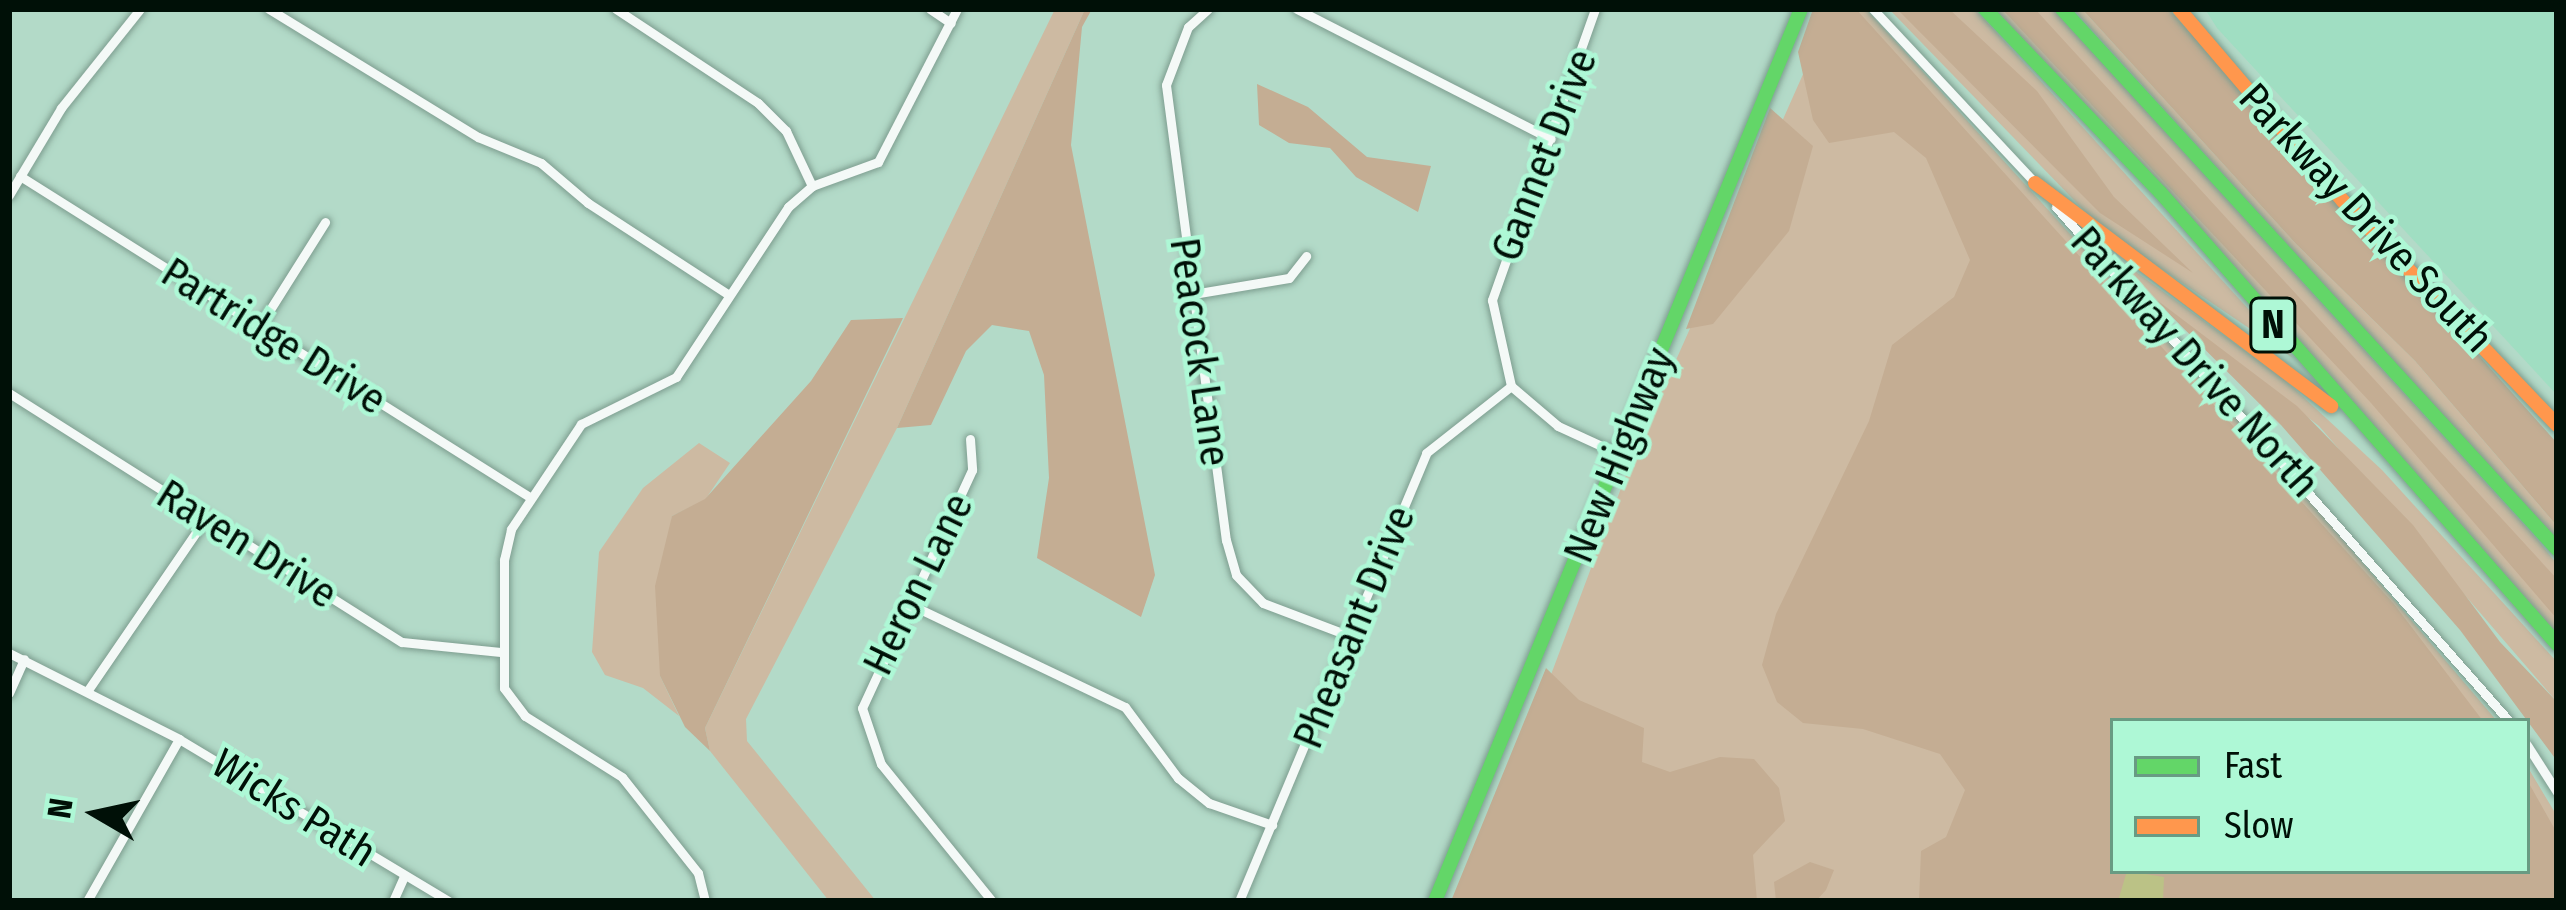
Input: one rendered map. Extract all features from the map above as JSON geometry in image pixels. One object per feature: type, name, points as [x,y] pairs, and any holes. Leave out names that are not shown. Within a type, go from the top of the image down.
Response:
[{"type":"main road","name":"New Highway","points":[[1435,901],[1801,9]]},
{"type":"main road","name":"N","points":[[1985,9],[2160,192],[2372,439],[2557,644]]},
{"type":"main road","name":"N","points":[[2062,9],[2557,550]]},
{"type":"main road","name":"Parkway Drive South","points":[[2179,9],[2344,201],[2557,425]]},
{"type":"main road","points":[[2035,183],[2372,439]]},
{"type":"street","points":[[9,195],[140,9]]},
{"type":"street","points":[[269,9],[478,136],[541,163],[588,203],[730,295]]},
{"type":"street","points":[[616,9],[758,103],[786,131],[812,186]]},
{"type":"street","points":[[930,9],[951,23]]},
{"type":"street","points":[[705,901],[698,873],[622,778],[525,716],[504,688],[500,652],[504,560],[528,496],[581,424],[676,377],[772,227],[812,186],[878,162],[957,9]]},
{"type":"street","name":"Peacock Lane","points":[[1208,9],[1188,26],[1166,85],[1192,294],[1236,575],[1263,603],[1350,636]]},
{"type":"street","points":[[1297,9],[1551,139]]},
{"type":"street","name":"Gannet Drive","points":[[1511,386],[1492,300],[1595,9]]},
{"type":"street","name":"Parkway Drive North","points":[[1874,9],[2035,183],[2506,718]]},
{"type":"street","name":"Partridge Drive","points":[[20,176],[528,496]]},
{"type":"street","points":[[260,327],[325,222]]},
{"type":"street","points":[[1192,294],[1289,278],[1306,256]]},
{"type":"street","points":[[1511,386],[1558,426],[1619,454]]},
{"type":"street","name":"Pheasant Drive","points":[[1239,901],[1426,453],[1511,386]]},
{"type":"street","name":"Raven Drive","points":[[9,393],[402,642],[500,652]]},
{"type":"street","name":"Heron Lane","points":[[970,440],[972,470],[867,687],[868,741],[992,901]]},
{"type":"street","points":[[88,690],[206,519]]},
{"type":"street","points":[[909,604],[1125,707],[1178,778],[1209,802],[1272,825]]},
{"type":"street","name":"Wicks Path","points":[[9,653],[179,739],[449,901]]},
{"type":"street","points":[[9,693],[24,659]]},
{"type":"street","points":[[87,901],[179,739]]},
{"type":"street","points":[[2530,750],[2557,792]]},
{"type":"street","points":[[393,901],[404,876]]},
{"type":"shaded area","points":[[1055,9],[1085,9],[897,428],[746,719],[747,741],[876,901],[829,901],[710,751],[705,728]]},
{"type":"shaded area","points":[[1085,9],[1092,9],[1082,27],[1071,145],[1155,575],[1141,617],[1037,558],[1049,478],[1044,375],[1029,331],[992,325],[966,351],[931,425],[897,428]]},
{"type":"shaded area","points":[[1813,9],[1856,9],[2394,604],[2481,718],[2110,718],[2110,874],[2530,874],[2530,785],[2557,833],[2557,901],[1919,901],[1921,851],[1946,837],[1965,790],[1940,754],[1863,729],[1803,723],[1777,702],[1762,665],[1776,614],[1869,421],[1892,345],[1954,297],[1970,260],[1926,158],[1894,132],[1829,143],[1813,120],[1798,52]]},
{"type":"shaded area","points":[[1832,9],[1866,9],[2276,461],[2494,718],[2110,718],[2110,874],[2530,874],[2530,771],[2557,816],[2557,901],[1466,901],[1632,459]]},
{"type":"shaded area","points":[[1889,9],[1975,9],[2293,358],[2101,228]]},
{"type":"shaded area","points":[[1897,9],[1949,9],[2037,91],[2114,197],[2193,273],[2100,213]]},
{"type":"shaded area","points":[[1993,9],[2053,9],[2537,539],[2557,564],[2557,634]]},
{"type":"shaded area","points":[[2002,9],[2035,9],[2557,579],[2557,619],[2371,403]]},
{"type":"shaded area","points":[[2073,9],[2082,9],[2296,244],[2415,361],[2557,526],[2557,541]]},
{"type":"shaded area","points":[[2082,9],[2169,9],[2557,443],[2557,526],[2415,361],[2296,244]]},
{"type":"shaded area","points":[[2205,9],[2557,9],[2557,395],[2217,28]]},
{"type":"shaded area","points":[[1257,84],[1308,107],[1367,157],[1431,166],[1418,212],[1356,177],[1330,148],[1289,143],[1259,125]]},
{"type":"shaded area","points":[[1770,108],[1813,146],[1789,231],[1713,324],[1686,329]]},
{"type":"shaded area","points":[[2110,253],[2285,380],[2382,470],[2557,662],[2557,702],[2319,426],[2149,294]]},
{"type":"shaded area","points":[[2149,294],[2297,406],[2413,525],[2500,642],[2557,702],[2557,761],[2530,718],[2525,718],[2460,630],[2281,425]]},
{"type":"shaded area","points":[[903,318],[705,728],[710,751],[685,727],[660,676],[655,586],[672,516],[705,499],[811,381],[851,320]]},
{"type":"shaded area","points":[[699,443],[730,463],[705,500],[672,516],[660,676],[679,716],[643,688],[605,675],[592,652],[599,552],[643,488]]},
{"type":"shaded area","points":[[1546,668],[1579,700],[1644,728],[1642,762],[1670,772],[1720,757],[1754,759],[1779,788],[1785,821],[1753,855],[1757,901],[1451,901]]},
{"type":"shaded area","points":[[1810,862],[1834,870],[1826,890],[1816,901],[1776,901],[1774,882]]},
{"type":"shaded area","points":[[2126,874],[2164,877],[2163,901],[2118,901]]},
{"type":"traffic: fast","points":[[1435,901],[1801,9]]},
{"type":"traffic: fast","points":[[1985,9],[2160,192],[2557,644]]},
{"type":"traffic: fast","points":[[2062,9],[2557,549]]},
{"type":"traffic: slow","points":[[2179,9],[2343,201],[2557,425]]},
{"type":"traffic: slow","points":[[2035,183],[2331,406]]}]
